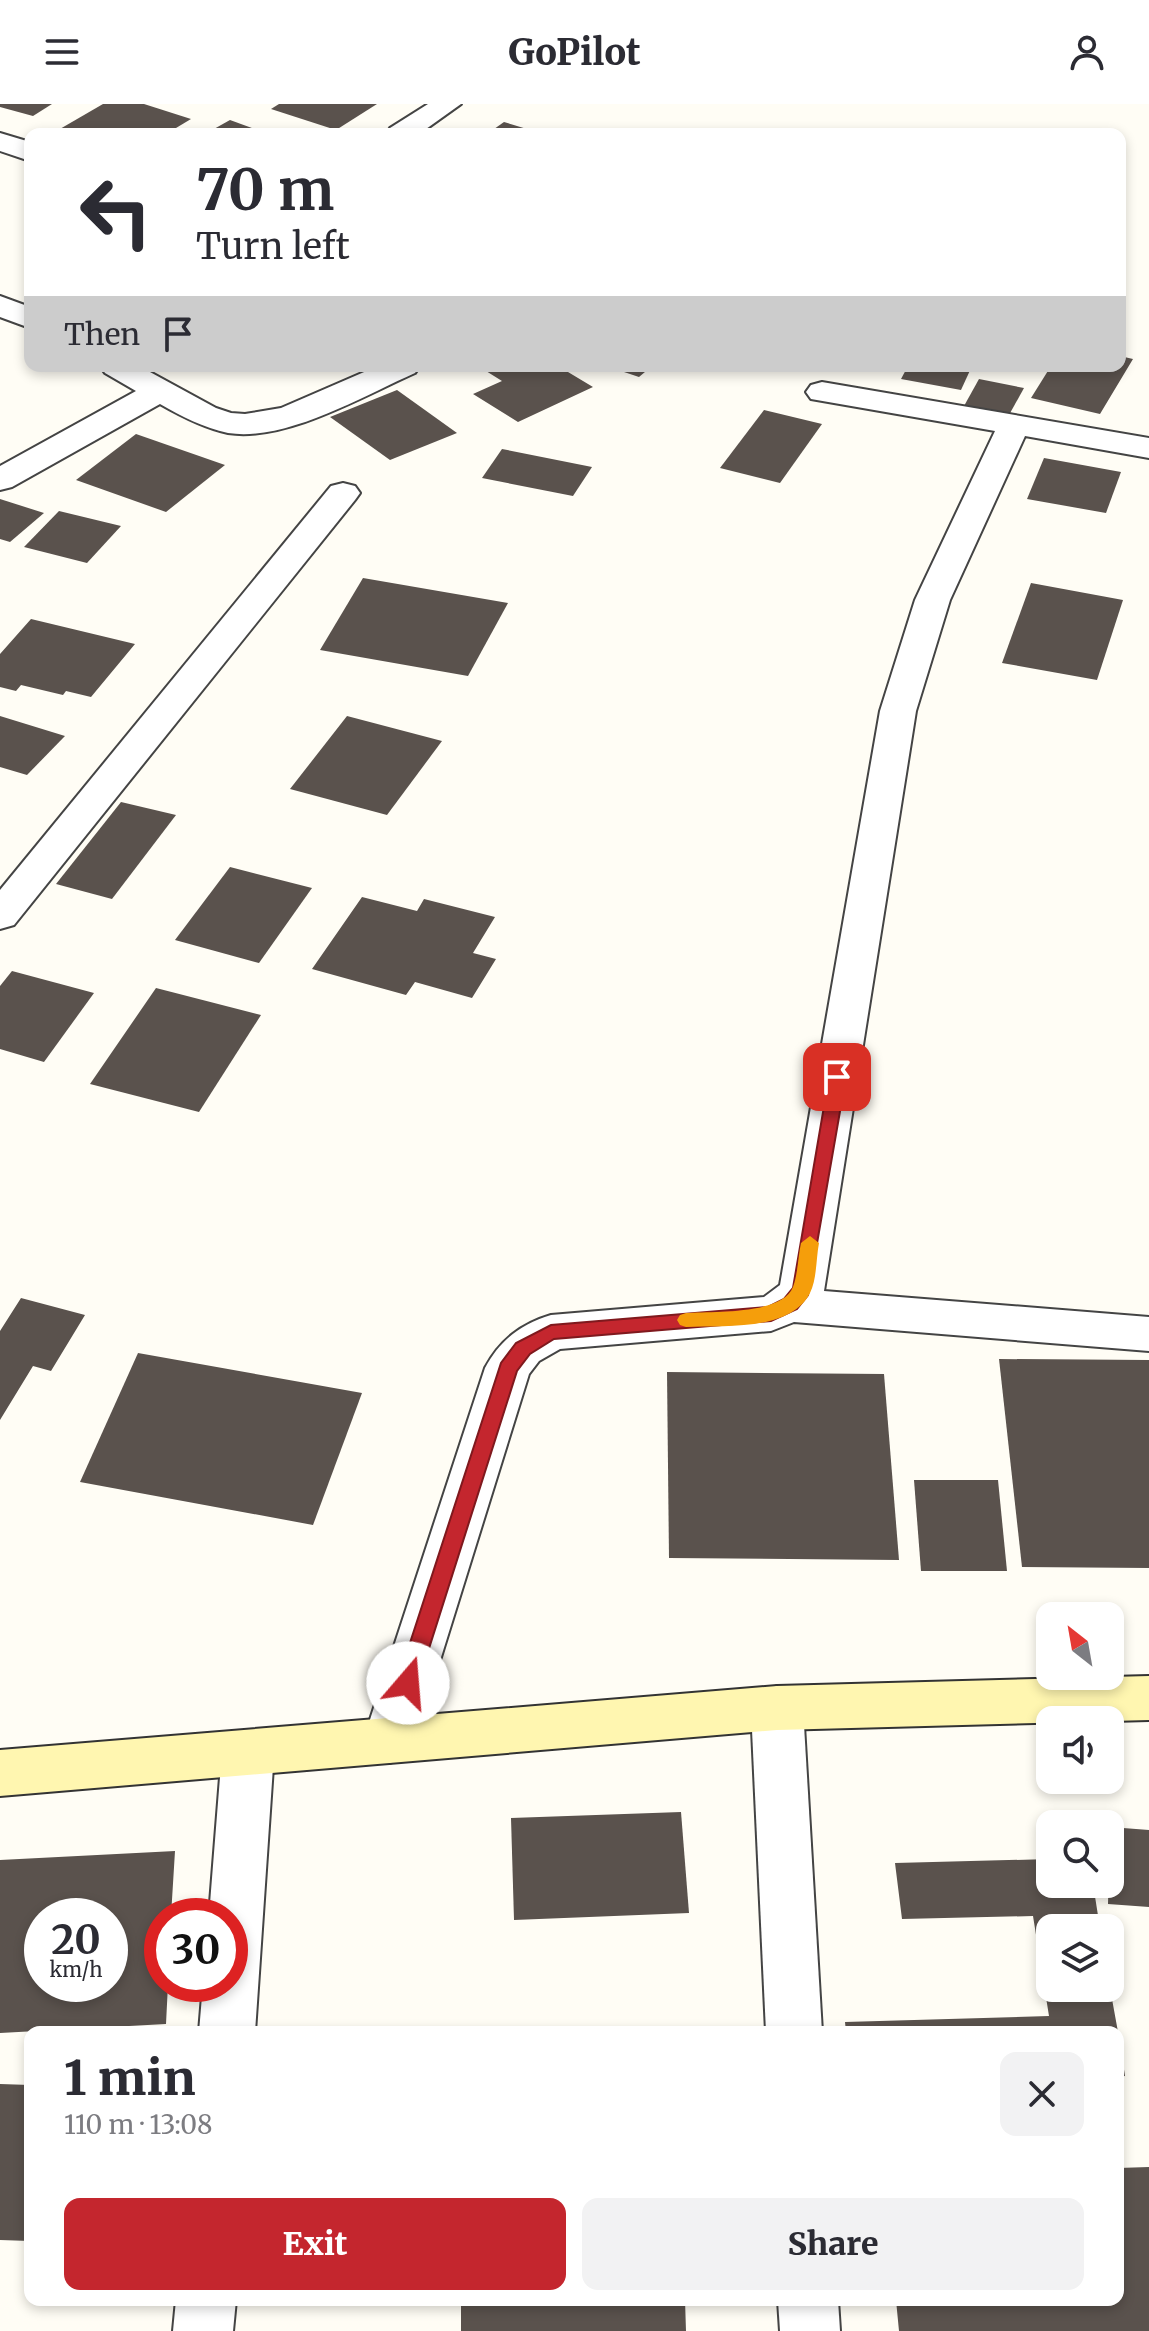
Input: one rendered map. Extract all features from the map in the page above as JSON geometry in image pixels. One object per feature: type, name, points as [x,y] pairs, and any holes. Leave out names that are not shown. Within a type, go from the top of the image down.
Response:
[{"type":"street","points":[[409,128],[447,104]]},
{"type":"street","points":[[0,141],[24,150]]},
{"type":"street","points":[[0,305],[24,316]]},
{"type":"street","points":[[127,372],[225,422],[272,421],[390,372]]},
{"type":"street","points":[[0,480],[160,391]]},
{"type":"street","points":[[822,392],[1149,448]]},
{"type":"street","points":[[389,1741],[508,1368],[523,1349],[551,1332],[771,1314],[790,1305],[802,1290],[898,711],[909,661],[950,554],[1015,424]]},
{"type":"street","points":[[0,916],[343,493]]},
{"type":"street","points":[[790,1305],[1149,1334]]},
{"type":"street","points":[[0,1773],[777,1708],[1149,1698]]},
{"type":"street","points":[[777,1708],[794,2026]]},
{"type":"street","points":[[227,2026],[248,1752]]},
{"type":"street","points":[[203,2331],[205,2306]]},
{"type":"street","points":[[808,2306],[810,2331]]},
{"type":"building","points":[[0,104],[52,104],[33,116],[0,107]]},
{"type":"building","points":[[103,104],[144,104],[191,119],[176,128],[62,128]]},
{"type":"building","points":[[279,104],[377,104],[339,128],[330,128],[271,109]]},
{"type":"building","points":[[230,120],[252,128],[216,128]]},
{"type":"building","points":[[504,122],[524,128],[496,128]]},
{"type":"building","points":[[1126,357],[1133,359],[1126,371]]},
{"type":"building","points":[[488,372],[568,372],[593,387],[518,422],[473,394],[502,381]]},
{"type":"building","points":[[624,372],[645,372],[639,377]]},
{"type":"building","points":[[905,372],[969,372],[961,390],[901,379]]},
{"type":"building","points":[[1047,372],[1125,372],[1100,414],[1031,398]]},
{"type":"building","points":[[979,379],[1024,388],[1009,415],[964,406]]},
{"type":"building","points":[[397,390],[457,433],[390,460],[330,417]]},
{"type":"building","points":[[764,410],[822,424],[780,483],[720,468]]},
{"type":"building","points":[[136,434],[225,465],[166,512],[76,480]]},
{"type":"building","points":[[502,449],[592,467],[573,496],[482,478]]},
{"type":"building","points":[[1044,458],[1121,472],[1106,513],[1027,499]]},
{"type":"building","points":[[0,499],[44,513],[10,542],[0,539]]},
{"type":"building","points":[[59,511],[121,526],[87,563],[24,547]]},
{"type":"building","points":[[363,578],[508,603],[468,676],[320,650]]},
{"type":"building","points":[[1031,583],[1123,600],[1097,680],[1002,663]]},
{"type":"building","points":[[31,619],[135,644],[91,697],[66,691],[63,695],[21,685],[16,691],[0,687],[0,654]]},
{"type":"building","points":[[0,716],[65,736],[27,775],[0,767]]},
{"type":"building","points":[[347,716],[442,741],[387,815],[290,789]]},
{"type":"building","points":[[121,802],[176,815],[112,899],[56,884]]},
{"type":"building","points":[[230,867],[312,888],[259,963],[175,940]]},
{"type":"building","points":[[362,897],[417,911],[424,899],[495,917],[473,953],[496,959],[472,998],[415,982],[406,995],[312,969]]},
{"type":"building","points":[[12,971],[94,993],[44,1062],[0,1049],[0,986]]},
{"type":"building","points":[[156,988],[261,1015],[199,1112],[90,1084]]},
{"type":"building","points":[[21,1298],[85,1315],[51,1371],[33,1366],[0,1420],[0,1331]]},
{"type":"building","points":[[138,1353],[362,1393],[313,1525],[80,1482]]},
{"type":"building","points":[[999,1359],[1149,1360],[1149,1568],[1022,1567]]},
{"type":"building","points":[[667,1372],[884,1374],[899,1560],[669,1558]]},
{"type":"building","points":[[914,1480],[998,1480],[1007,1571],[921,1571]]},
{"type":"building","points":[[681,1812],[689,1913],[514,1920],[511,1818]]},
{"type":"building","points":[[1124,1828],[1149,1830],[1149,1907],[1108,1904],[1108,1898],[1124,1898]]},
{"type":"building","points":[[175,1851],[172,1898],[144,1898],[144,2002],[167,2002],[166,2024],[24,2026],[24,2032],[0,2033],[0,1860]]},
{"type":"building","points":[[1036,1859],[1036,1898],[1095,1898],[1098,1914],[1036,1914],[1036,1935],[1033,1916],[902,1919],[895,1863]]},
{"type":"building","points":[[1047,2002],[1113,2002],[1117,2026],[845,2026],[845,2022],[1049,2016]]},
{"type":"building","points":[[0,2084],[24,2085],[24,2241],[0,2240]]},
{"type":"building","points":[[1149,2167],[1149,2331],[899,2331],[897,2306],[1124,2306],[1124,2168]]},
{"type":"building","points":[[461,2306],[685,2306],[686,2331],[461,2331]]},
{"type":"slow traffic","points":[[686,1320],[771,1314],[791,1304],[802,1290],[810,1243]]},
{"type":"route","points":[[408,1683],[508,1368],[523,1349],[551,1332],[771,1314],[791,1304],[802,1290],[837,1077]]}]
